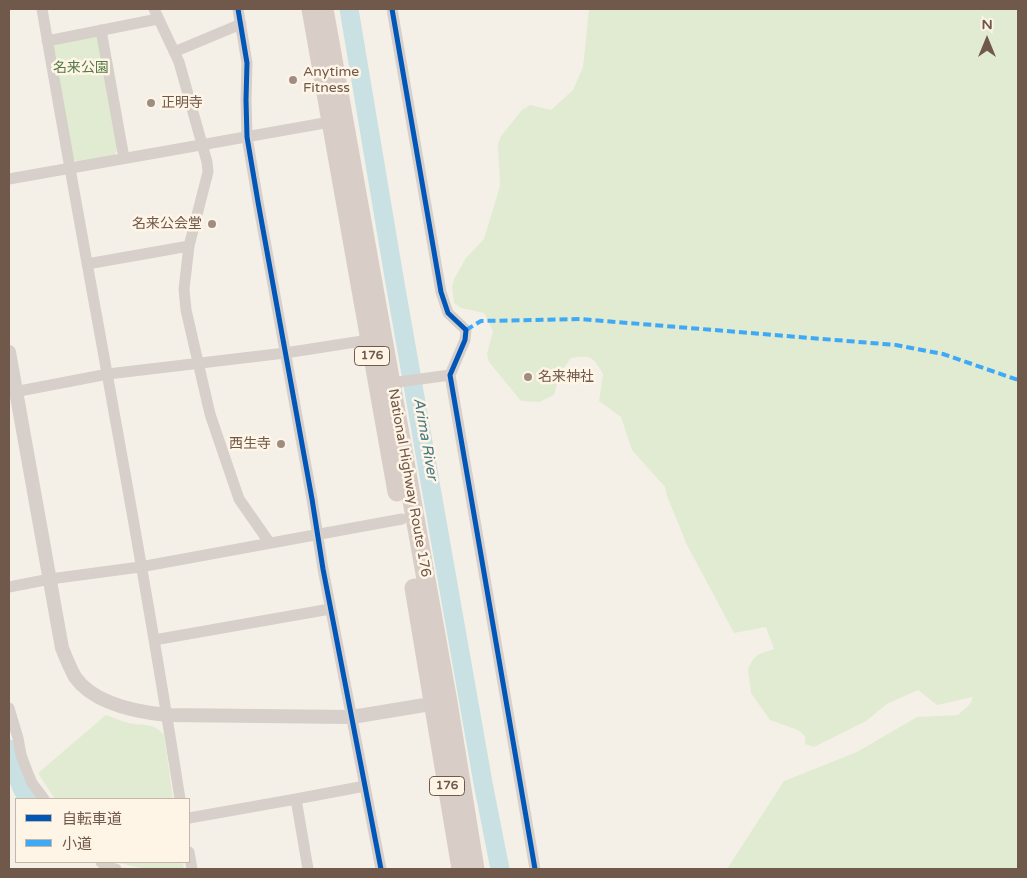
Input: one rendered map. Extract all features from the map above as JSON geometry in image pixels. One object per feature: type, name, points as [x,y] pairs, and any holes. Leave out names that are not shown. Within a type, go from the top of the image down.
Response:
[{"type":"highway","name":"National Highway Route 176","points":[[311,9],[330,122],[377,339],[396,382],[461,869]]},
{"type":"highway","name":"National Highway Route 176","points":[[324,9],[377,339],[402,518],[475,869]]},
{"type":"street","points":[[42,9],[69,168],[108,374],[180,798]]},
{"type":"street","points":[[238,9],[247,63],[248,137],[330,609],[381,869]]},
{"type":"street","points":[[392,9],[441,292],[448,313],[466,330],[465,340],[450,375],[535,869]]},
{"type":"street","points":[[47,41],[101,30],[156,14],[179,62],[208,172],[189,246],[184,298],[197,363],[210,414],[240,499],[269,542]]},
{"type":"street","points":[[174,52],[241,24]]},
{"type":"street","points":[[101,30],[124,158]]},
{"type":"street","points":[[9,179],[330,122]]},
{"type":"street","points":[[87,264],[189,246]]},
{"type":"street","points":[[12,392],[108,374],[285,353],[377,339]]},
{"type":"street","points":[[9,352],[12,392],[62,648],[76,677],[83,686],[123,708],[167,715],[352,717],[440,703]]},
{"type":"street","points":[[396,382],[450,375]]},
{"type":"street","points":[[9,587],[50,579],[140,567],[402,518]]},
{"type":"street","points":[[154,640],[330,609]]},
{"type":"street","points":[[10,715],[27,771],[32,783],[43,798]]},
{"type":"street","points":[[190,818],[365,786]]},
{"type":"street","points":[[296,800],[308,869]]},
{"type":"street","points":[[102,863],[108,868],[116,869]]},
{"type":"green space","points":[[589,9],[1018,9],[1018,869],[727,869],[784,781],[857,752],[917,717],[958,715],[970,704],[973,697],[937,705],[918,690],[887,704],[866,721],[814,747],[805,744],[805,736],[798,730],[770,720],[751,693],[748,669],[753,659],[759,654],[774,649],[766,627],[734,633],[687,545],[665,487],[632,450],[621,417],[599,401],[603,374],[597,363],[587,357],[571,358],[561,371],[554,395],[539,402],[521,401],[489,362],[487,354],[493,331],[484,313],[461,308],[454,303],[452,287],[454,279],[466,258],[484,239],[500,186],[498,144],[501,136],[522,110],[530,105],[551,110],[573,90],[583,67]]},
{"type":"green space","name":"名来公園","points":[[95,35],[100,39],[119,147],[114,156],[77,162],[73,159],[53,47],[57,42]]},
{"type":"green space","points":[[106,715],[125,722],[151,726],[164,735],[173,798],[54,798],[38,773]]},
{"type":"green space","points":[[119,863],[183,863],[184,869],[146,869]]},
{"type":"waterway","name":"Arima River","points":[[349,9],[395,283],[483,783],[500,869]]},
{"type":"waterway","points":[[9,749],[19,781],[28,798]]},
{"type":"marked path","points":[[466,330],[481,321],[580,319],[896,345],[943,354],[1018,380]]},
{"type":"cycle path","points":[[238,9],[247,63],[247,137],[323,569],[381,869]]},
{"type":"cycle path","points":[[392,9],[441,292],[448,313],[466,330],[465,340],[450,375],[535,869]]},
{"type":"place","name":"Anytime Fitness","points":[[293,80]]},
{"type":"place","name":"正明寺","points":[[151,103]]},
{"type":"place","name":"名来公会堂","points":[[212,224]]},
{"type":"place","name":"名来神社","points":[[528,377]]},
{"type":"place","name":"西生寺","points":[[281,444]]}]
